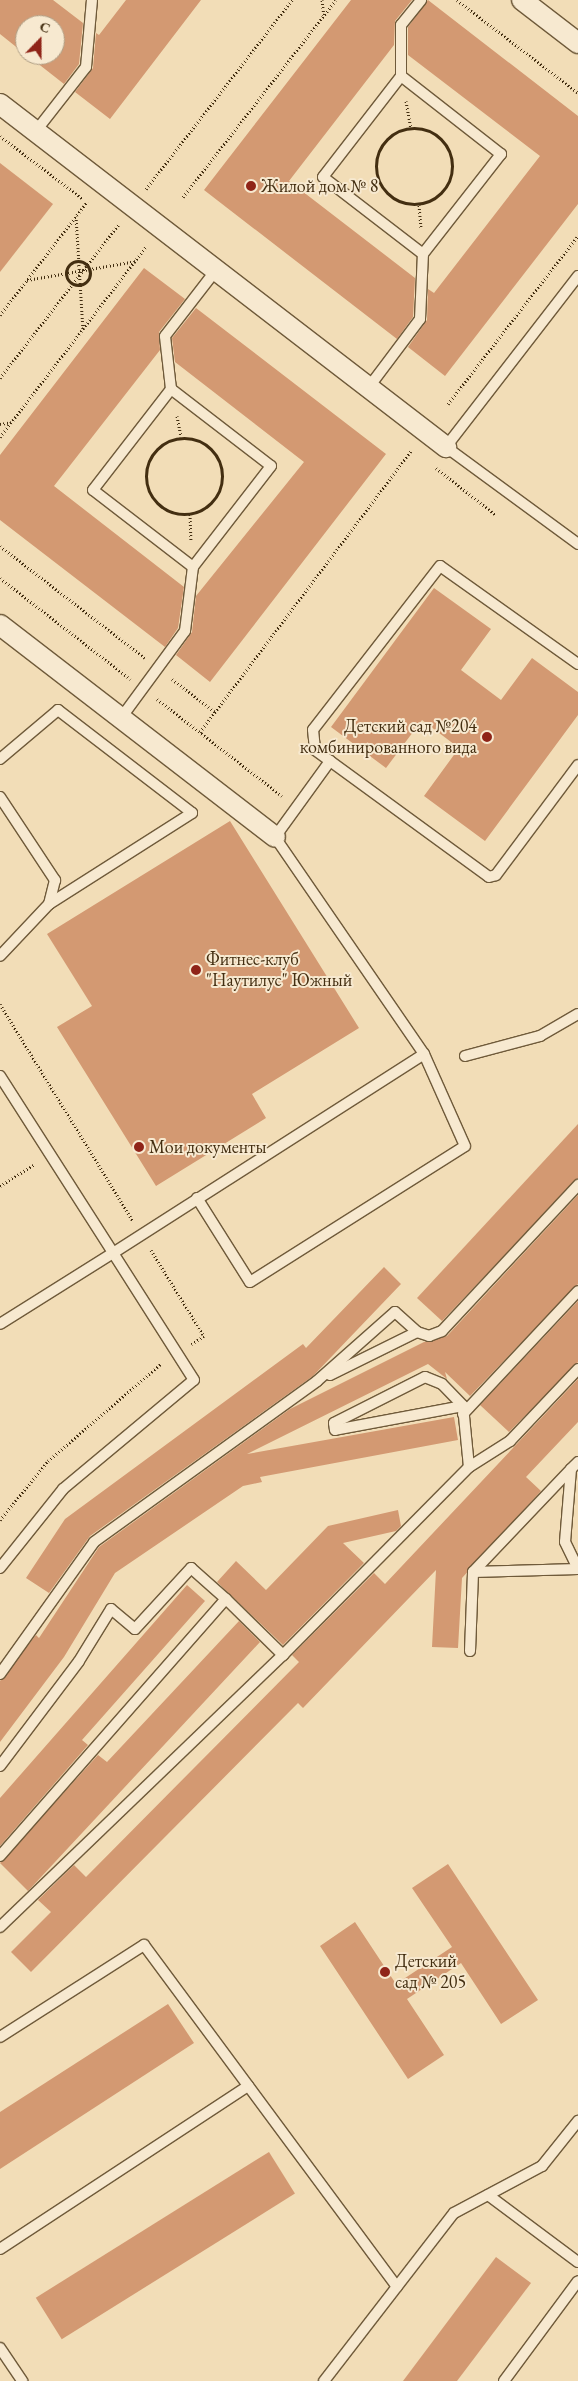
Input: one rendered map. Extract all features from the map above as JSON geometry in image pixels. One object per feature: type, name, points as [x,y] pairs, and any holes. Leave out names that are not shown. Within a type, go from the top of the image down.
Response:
[{"type":"street","points":[[522,0],[578,42]]},
{"type":"street","points":[[0,104],[446,447]]},
{"type":"street","points":[[0,625],[275,837]]},
{"type":"lane","points":[[36,131],[86,67],[92,0]]},
{"type":"lane","points":[[421,0],[401,25],[401,76],[323,177],[423,254]]},
{"type":"lane","points":[[369,387],[420,319],[423,254],[501,154],[401,76]]},
{"type":"lane","points":[[193,567],[94,490],[171,389],[165,336],[216,270]]},
{"type":"lane","points":[[578,276],[446,447],[578,544]]},
{"type":"lane","points":[[120,718],[185,630],[193,567],[271,466],[171,389]]},
{"type":"lane","points":[[576,659],[440,566],[313,730],[315,750],[489,877],[496,874],[578,765]]},
{"type":"lane","points":[[0,759],[58,710],[192,813],[49,904],[0,956]]},
{"type":"lane","points":[[197,1198],[250,1282],[465,1146],[424,1054],[275,837],[330,761]]},
{"type":"lane","points":[[0,797],[55,880],[49,904]]},
{"type":"lane","points":[[465,1056],[540,1036],[578,1014]]},
{"type":"lane","points":[[0,1324],[424,1054]]},
{"type":"lane","points":[[0,1076],[48,1156],[194,1380],[63,1489],[0,1568]]},
{"type":"lane","points":[[0,1674],[94,1542],[318,1381],[395,1312],[417,1332],[429,1336],[442,1331],[578,1185]]},
{"type":"lane","points":[[469,1467],[463,1410],[442,1384],[425,1377],[334,1422],[335,1430],[463,1410],[578,1291]]},
{"type":"lane","points":[[318,1381],[417,1332]]},
{"type":"lane","points":[[0,1926],[283,1655],[469,1467],[510,1441],[578,1369]]},
{"type":"lane","points":[[473,1572],[578,1568],[565,1542],[574,1465]]},
{"type":"lane","points":[[470,1651],[473,1572],[574,1465]]},
{"type":"lane","points":[[0,1766],[79,1661],[111,1609],[135,1629],[190,1568],[283,1655]]},
{"type":"lane","points":[[0,1856],[226,1600]]},
{"type":"lane","points":[[0,2036],[144,1945],[397,2287]]},
{"type":"lane","points":[[0,2249],[248,2086]]},
{"type":"lane","points":[[324,2381],[454,2213],[542,2166],[578,2121]]},
{"type":"lane","points":[[488,2195],[578,2262]]},
{"type":"lane","points":[[504,2381],[578,2281]]},
{"type":"lane","points":[[0,2348],[22,2381]]},
{"type":"path","points":[[322,0],[324,16]]},
{"type":"path","points":[[183,197],[336,0]]},
{"type":"path","points":[[457,0],[578,92]]},
{"type":"path","points":[[411,128],[436,135],[451,156],[449,182],[442,193],[419,204],[390,196],[375,171],[384,142],[411,128]]},
{"type":"path","points":[[0,315],[87,202]]},
{"type":"path","points":[[76,215],[83,329]]},
{"type":"path","points":[[448,404],[578,236]]},
{"type":"path","points":[[0,437],[146,247]]},
{"type":"path","points":[[26,280],[136,261]]},
{"type":"path","points":[[66,273],[70,264],[80,262],[89,269]]},
{"type":"path","points":[[66,273],[71,283],[81,285],[88,280],[89,269]]},
{"type":"path","points":[[0,424],[12,422]]},
{"type":"path","points":[[181,437],[206,444],[221,466],[223,479],[212,503],[190,514],[177,514],[156,502],[146,481],[146,468],[158,448],[181,437]]},
{"type":"path","points":[[200,732],[412,450]]},
{"type":"path","points":[[0,546],[215,712]]},
{"type":"path","points":[[0,1004],[204,1336],[163,1362],[48,1461],[0,1520]]},
{"type":"path","points":[[0,1186],[48,1156]]},
{"type":"path","points":[[34,1165],[39,1173]]},
{"type":"path","points":[[158,1353],[163,1362]]},
{"type":"building","points":[[0,0],[53,0],[83,23],[79,64],[64,84],[40,65],[65,65],[65,15],[15,15],[15,46],[0,34]]},
{"type":"building","points":[[126,0],[201,0],[110,119],[75,92],[93,68],[96,33],[99,35]]},
{"type":"building","points":[[351,0],[412,0],[395,21],[394,45],[289,181],[415,278],[413,317],[397,339],[204,190]]},
{"type":"building","points":[[428,0],[578,116],[578,204],[445,376],[408,347],[427,320],[428,289],[434,293],[540,156],[408,55],[408,27]]},
{"type":"building","points":[[0,163],[53,204],[0,272]]},
{"type":"building","points":[[144,268],[185,299],[159,332],[160,350],[54,486],[184,587],[178,628],[165,647],[0,520],[0,455]]},
{"type":"building","points":[[196,308],[386,454],[210,682],[176,655],[192,632],[196,596],[304,462],[175,362],[172,338]]},
{"type":"building","points":[[434,588],[491,629],[461,670],[501,700],[532,658],[578,692],[578,715],[485,841],[424,796],[459,748],[422,720],[386,768],[331,727]]},
{"type":"building","name":"Фитнес-клуб \"Наутилус\" Южный","points":[[230,821],[359,1028],[252,1094],[266,1118],[156,1186],[57,1027],[92,1006],[47,934]]},
{"type":"building","points":[[578,1124],[578,1178],[442,1321],[417,1298]]},
{"type":"building","points":[[578,1195],[578,1284],[470,1396],[445,1372],[447,1379],[428,1364],[247,1454],[454,1417],[458,1440],[260,1477],[262,1482],[243,1486],[115,1573],[64,1657],[0,1742],[0,1681],[36,1635],[39,1638],[99,1547],[290,1409],[424,1342],[447,1336]]},
{"type":"building","points":[[384,1267],[401,1284],[313,1376],[90,1536],[49,1593],[26,1578],[65,1519],[303,1344],[306,1348]]},
{"type":"building","points":[[578,1301],[578,1362],[509,1432],[480,1405]]},
{"type":"building","points":[[578,1379],[578,1422],[526,1477],[541,1491],[462,1578],[458,1648],[432,1647],[436,1570],[303,1708],[298,1703],[31,1972],[11,1952],[51,1912],[38,1900],[74,1865],[86,1877],[299,1662],[292,1655],[374,1573],[385,1584]]},
{"type":"building","points":[[398,1510],[401,1526],[396,1531],[343,1543],[364,1563],[283,1645],[217,1582],[236,1561],[266,1590],[328,1526]]},
{"type":"building","points":[[187,1585],[205,1601],[82,1740],[88,1745],[0,1846],[0,1798]]},
{"type":"building","points":[[239,1621],[260,1642],[28,1891],[0,1863],[98,1755],[107,1762]]},
{"type":"building","name":"Детский сад № 205","points":[[448,1864],[538,2000],[501,2024],[461,1963],[407,1999],[444,2055],[408,2079],[320,1946],[355,1922],[396,1984],[452,1947],[412,1888]]},
{"type":"building","points":[[168,2004],[194,2043],[0,2169],[0,2112]]},
{"type":"building","points":[[269,2152],[295,2194],[62,2339],[36,2298]]},
{"type":"building","points":[[496,2257],[531,2283],[457,2381],[403,2381]]},
{"type":"place","name":"Жилой дом № 8","points":[[251,186]]},
{"type":"place","name":"Детский сад №204 комбинированного вида","points":[[487,737]]},
{"type":"place","name":"Фитнес-клуб \"Наутилус\" Южный","points":[[196,970]]},
{"type":"place","name":"Мои документы","points":[[139,1147]]},
{"type":"place","name":"Детский сад № 205","points":[[385,1972]]}]
